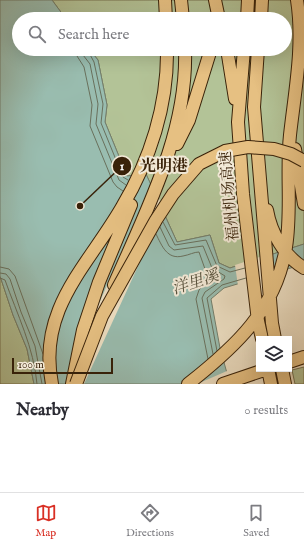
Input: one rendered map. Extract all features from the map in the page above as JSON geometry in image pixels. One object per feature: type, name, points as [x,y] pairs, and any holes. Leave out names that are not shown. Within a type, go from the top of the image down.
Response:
[{"type":"highway","points":[[165,0],[166,12]]},
{"type":"highway","points":[[181,0],[182,12]]},
{"type":"highway","points":[[214,0],[217,12]]},
{"type":"highway","points":[[220,12],[223,0]]},
{"type":"highway","points":[[247,12],[248,0]]},
{"type":"highway","points":[[261,12],[262,0]]},
{"type":"highway","points":[[188,384],[220,359],[239,341],[264,310],[278,280],[286,247],[288,151],[302,50],[301,20],[297,0]]},
{"type":"highway","points":[[72,384],[83,330],[94,295],[136,191],[150,151],[163,96],[167,56]]},
{"type":"highway","points":[[76,384],[102,316],[146,212],[166,160],[178,122],[183,91],[185,56]]},
{"type":"highway","points":[[146,212],[189,120],[209,56]]},
{"type":"highway","points":[[228,56],[238,122]]},
{"type":"highway","name":"福州机场高速","points":[[243,56],[238,122],[243,194],[258,320],[261,336]]},
{"type":"highway","name":"福州机场高速","points":[[258,56],[254,108],[272,322],[274,336]]},
{"type":"highway","points":[[294,104],[294,138],[304,204]]},
{"type":"highway","points":[[102,316],[156,220],[173,194],[199,164],[225,151],[248,147],[274,149],[291,154],[304,161]]},
{"type":"highway","points":[[52,384],[49,371],[49,344],[55,317],[76,276],[122,208],[150,151]]},
{"type":"highway","points":[[259,167],[268,215],[276,238],[294,262],[304,268]]},
{"type":"highway","points":[[292,361],[304,357]]},
{"type":"highway","points":[[223,384],[259,372]]},
{"type":"highway","points":[[269,372],[271,384]]},
{"type":"highway","points":[[283,372],[285,384]]},
{"type":"green space","points":[[52,0],[293,0],[304,13],[304,244],[230,268],[219,263],[210,235],[177,242],[146,174],[127,176],[105,122],[107,105],[98,60],[95,56],[292,56],[292,12],[61,12]]},
{"type":"green space","points":[[0,276],[13,315],[27,349],[34,384],[0,384]]},
{"type":"green space","points":[[304,367],[304,384],[295,384],[292,370]]},
{"type":"water","name":"洋里溪","points":[[0,0],[52,0],[61,12],[12,12],[12,56],[95,56],[98,60],[107,105],[105,122],[127,176],[146,174],[177,242],[210,235],[219,263],[230,268],[304,244],[304,264],[224,288],[211,299],[220,348],[230,384],[34,384],[27,349],[13,315],[0,276]]},
{"type":"pier","points":[[152,182],[160,201],[153,214],[162,205],[167,215],[145,251],[84,384],[70,384],[91,322]]},
{"type":"pier","points":[[272,253],[275,276],[238,286],[235,265]]},
{"type":"pier","points":[[229,371],[232,384],[197,384]]},
{"type":"place","name":"光明港","points":[[80,206]]}]
